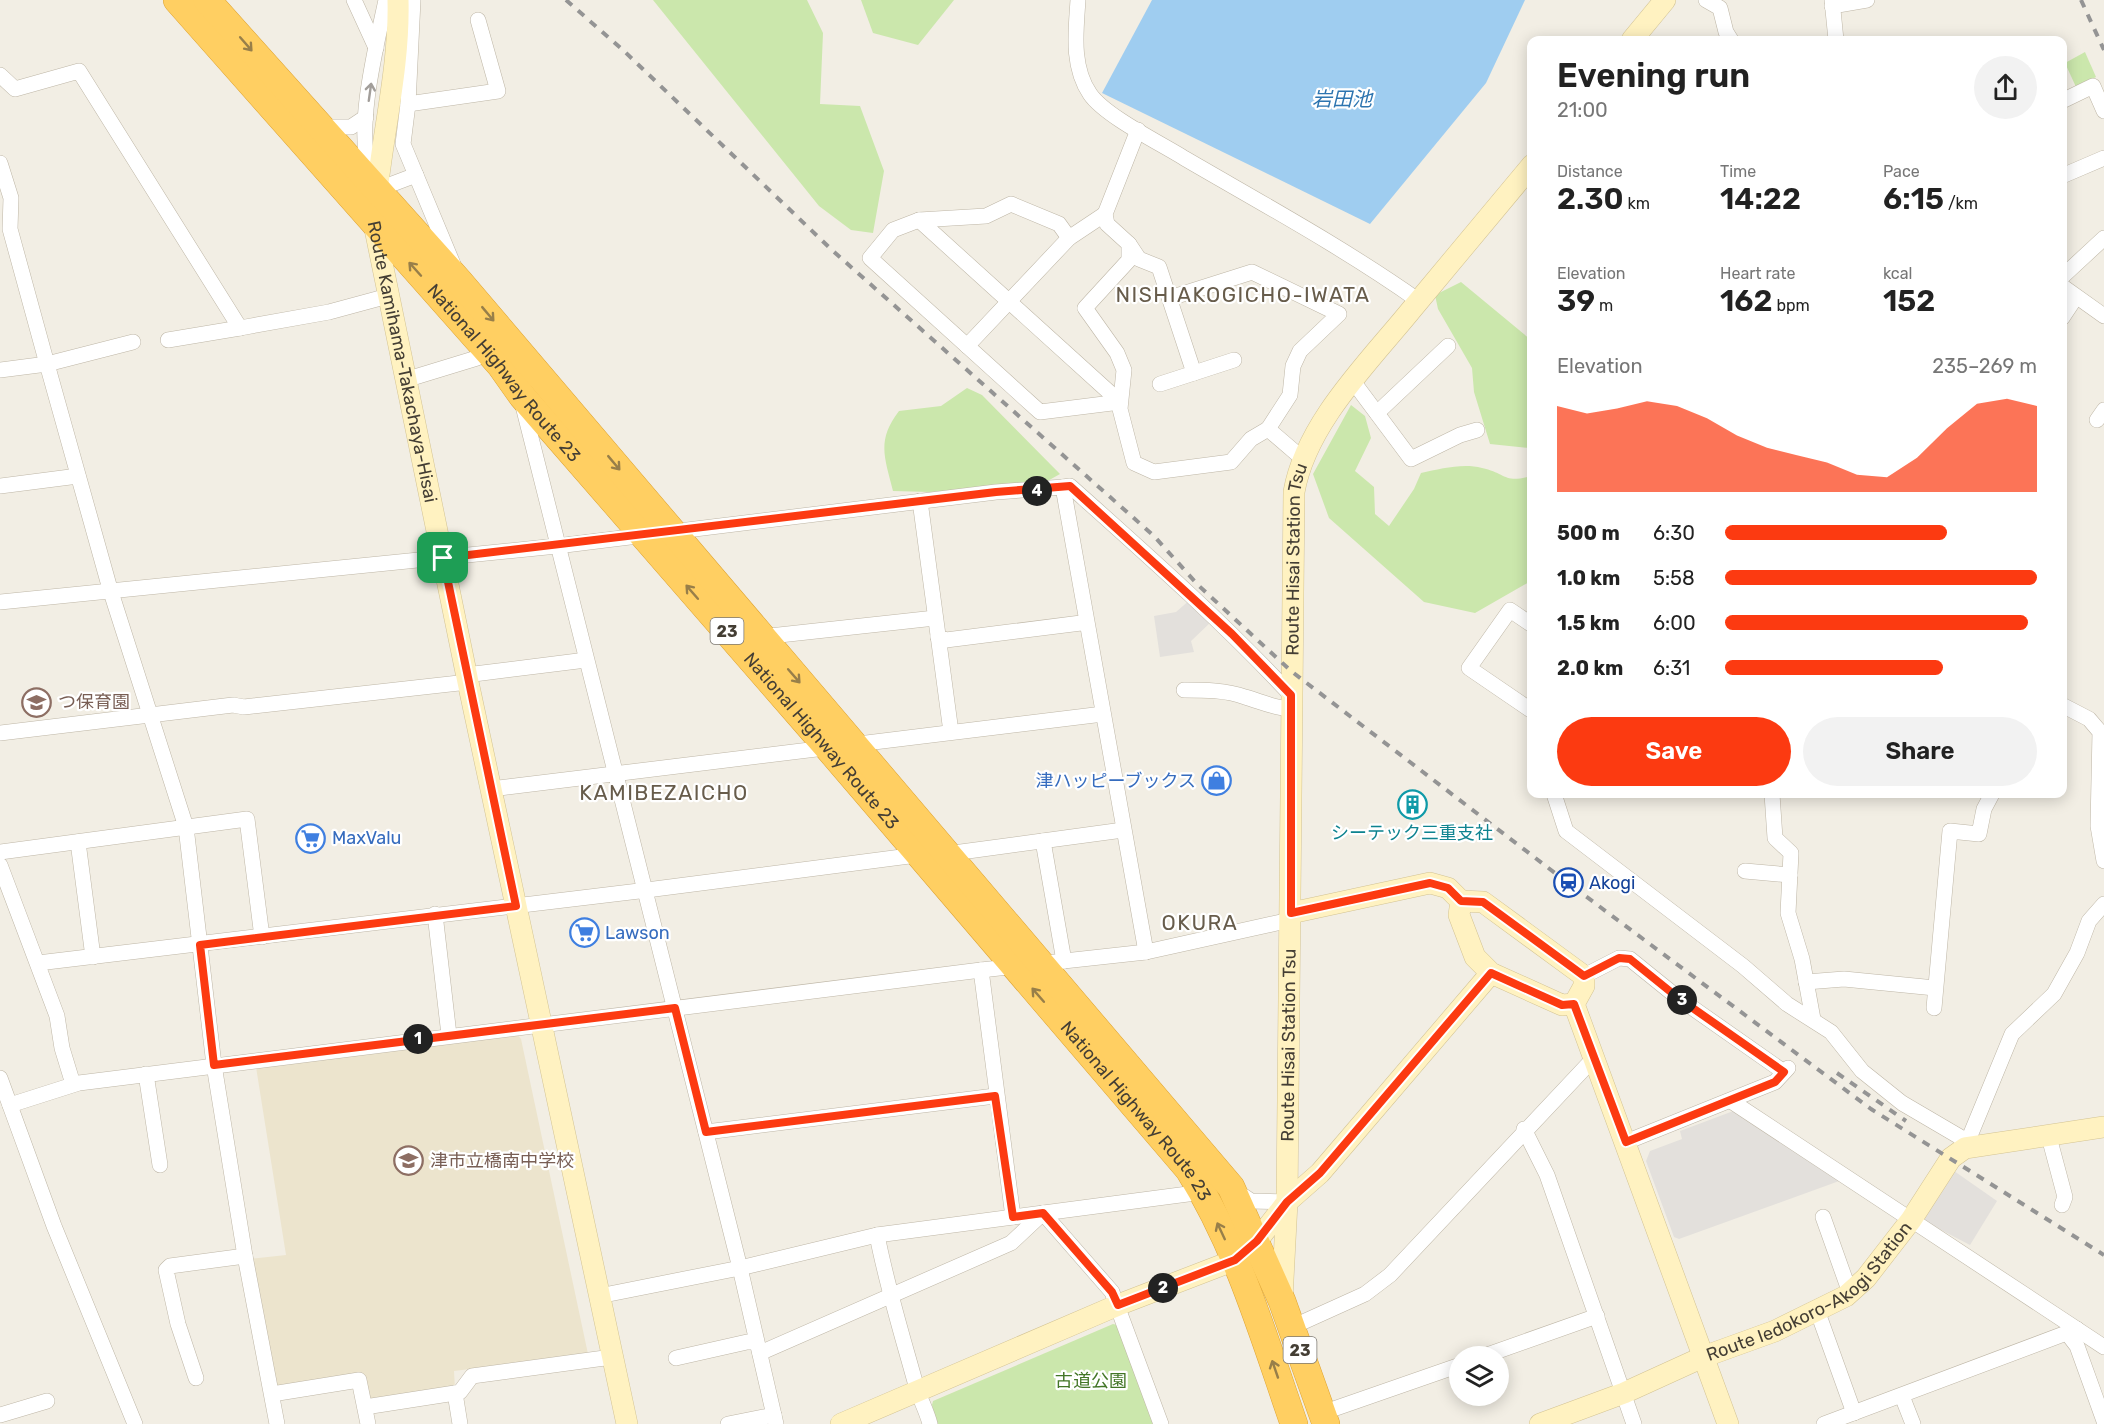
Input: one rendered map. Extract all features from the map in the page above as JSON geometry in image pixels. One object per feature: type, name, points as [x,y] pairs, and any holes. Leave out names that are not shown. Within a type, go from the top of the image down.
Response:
[{"type":"highway","name":"National Highway Route 23","points":[[177,0],[350,198],[488,351],[522,396],[643,535],[840,746],[946,854],[1231,1187],[1282,1301],[1324,1418]]},
{"type":"highway","name":"National Highway Route 23","points":[[207,0],[459,281],[761,638],[917,855],[1038,963],[1203,1192],[1235,1260],[1294,1424]]},
{"type":"main road","name":"Route Kamihama-Takachaya-Hisai","points":[[398,0],[395,56],[376,190],[374,224],[467,678],[627,1424]]},
{"type":"main road","points":[[1635,36],[1665,0]]},
{"type":"main road","name":"Route Hisai Station Tsu","points":[[1282,1301],[1287,1202],[1294,492],[1303,459],[1352,380],[1527,171]]},
{"type":"main road","points":[[1290,916],[1430,883],[1448,888],[1461,901],[1483,902],[1584,976],[1584,986],[1574,1004],[1562,1005],[1491,973],[1475,957],[1459,915],[1461,901]]},
{"type":"main road","points":[[841,1424],[1118,1305],[1235,1260],[1257,1241],[1287,1202],[1320,1173],[1491,973]]},
{"type":"main road","name":"Route Iedokoro-Akogi Station","points":[[1574,1004],[1703,1357],[1775,1331],[1850,1293],[1866,1278],[1911,1220],[1951,1158],[1965,1148]]},
{"type":"main road","points":[[1965,1148],[2104,1127]]},
{"type":"main road","points":[[1540,1424],[1624,1393],[1703,1357],[1728,1424]]},
{"type":"street","points":[[354,0],[376,48]]},
{"type":"street","points":[[376,190],[364,155],[366,117],[386,0]]},
{"type":"street","points":[[413,0],[408,104],[402,144],[459,281]]},
{"type":"street","points":[[1078,0],[1075,44],[1084,80],[1098,103],[1138,130],[1358,260],[1419,301]]},
{"type":"street","points":[[1706,0],[1720,8],[1728,36]]},
{"type":"street","points":[[1836,36],[1832,3],[1867,0]]},
{"type":"street","points":[[408,104],[498,91],[478,20]]},
{"type":"street","points":[[0,75],[15,88],[79,71],[240,328]]},
{"type":"street","points":[[2067,99],[2093,86],[2104,111]]},
{"type":"street","points":[[320,127],[351,128],[366,117]]},
{"type":"street","points":[[1138,130],[1105,214],[1107,224],[1129,244],[1139,259],[1159,267],[1194,373]]},
{"type":"street","points":[[2067,174],[2104,158]]},
{"type":"street","points":[[0,163],[4,187],[11,198],[10,230],[78,476],[110,589],[186,827],[214,1065],[245,1256],[277,1424]]},
{"type":"street","points":[[350,198],[416,175]]},
{"type":"street","points":[[1069,238],[1059,224],[1011,204],[986,216],[919,220],[892,230],[870,258],[1040,412],[1120,402]]},
{"type":"street","points":[[967,346],[1069,238],[1105,214]]},
{"type":"street","points":[[919,220],[1120,402]]},
{"type":"street","points":[[2067,272],[2104,238]]},
{"type":"street","points":[[1129,244],[1129,260],[1085,308],[1121,361],[1125,384],[1120,402],[1134,464],[1154,472],[1231,462],[1251,439],[1268,429],[1290,395],[1293,366],[1300,351],[1339,314],[1252,272],[1170,298]]},
{"type":"street","points":[[2067,290],[2104,315]]},
{"type":"street","points":[[168,340],[329,312],[388,296]]},
{"type":"street","points":[[2067,310],[2076,297]]},
{"type":"street","points":[[0,370],[47,364],[133,342]]},
{"type":"street","points":[[1377,413],[1448,346]]},
{"type":"street","points":[[405,380],[477,358],[488,351]]},
{"type":"street","points":[[1160,384],[1234,360]]},
{"type":"street","points":[[1352,380],[1411,459],[1460,435],[1477,430]]},
{"type":"street","points":[[522,396],[524,414],[556,546],[675,1008],[740,1268],[775,1420],[728,1424]]},
{"type":"street","points":[[1268,429],[1303,459]]},
{"type":"street","points":[[0,486],[78,476]]},
{"type":"street","points":[[0,602],[110,589],[556,546],[921,501],[1070,486],[1232,634],[1291,702],[1275,708],[1244,696],[1208,690],[1184,690]]},
{"type":"street","points":[[1063,487],[1146,952]]},
{"type":"street","points":[[921,501],[951,732]]},
{"type":"street","points":[[1527,622],[1510,610],[1469,668],[1527,708]]},
{"type":"street","points":[[761,638],[935,618]]},
{"type":"street","points":[[938,638],[946,640],[1081,623],[1087,625]]},
{"type":"street","points":[[0,734],[467,678],[586,660]]},
{"type":"street","points":[[2067,708],[2089,719],[2100,732],[2098,826],[2104,861]]},
{"type":"street","points":[[491,789],[1103,714]]},
{"type":"street","points":[[1555,798],[1566,831],[1743,966],[1787,1004],[1831,1032],[1863,1071],[1902,1103],[1960,1137],[1965,1148]]},
{"type":"street","points":[[1772,798],[1775,838],[1791,853],[1788,913],[1813,1019]]},
{"type":"street","points":[[1934,1008],[1950,831],[1979,834],[1984,809],[1990,798]]},
{"type":"street","points":[[0,852],[247,819],[262,937]]},
{"type":"street","points":[[946,854],[1123,830]]},
{"type":"street","points":[[1038,963],[1043,840]]},
{"type":"street","points":[[78,842],[93,957]]},
{"type":"street","points":[[38,963],[200,945],[917,855]]},
{"type":"street","points":[[0,865],[57,1016],[62,1048],[73,1084]]},
{"type":"street","points":[[1744,871],[1790,875]]},
{"type":"street","points":[[1965,1148],[2012,1034],[2054,994],[2078,953],[2089,921],[2104,904]]},
{"type":"street","points":[[435,914],[449,1035]]},
{"type":"street","points":[[6,1104],[73,1084],[146,1074],[1038,963],[1146,952],[1290,916]]},
{"type":"street","points":[[1584,976],[1619,958],[1630,959],[1677,997],[1786,1070],[1775,1082],[1626,1142]]},
{"type":"street","points":[[981,970],[995,1096],[1013,1217]]},
{"type":"street","points":[[1806,982],[1844,979],[1935,988]]},
{"type":"street","points":[[1292,1327],[1365,1294],[1390,1275],[1524,1129],[1595,1057]]},
{"type":"street","points":[[146,1074],[160,1165]]},
{"type":"street","points":[[0,1078],[6,1104],[135,1424]]},
{"type":"street","points":[[706,1132],[995,1096]]},
{"type":"street","points":[[1731,1101],[1911,1220],[2072,1331],[2104,1347]]},
{"type":"street","points":[[1524,1129],[1547,1175],[1634,1424]]},
{"type":"street","points":[[2049,1137],[2066,1197],[2062,1205]]},
{"type":"street","points":[[1231,1187],[1251,1201],[1287,1202]]},
{"type":"street","points":[[599,1296],[740,1268],[877,1236],[1203,1192]]},
{"type":"street","points":[[758,1348],[892,1295],[1011,1243],[1043,1213]]},
{"type":"street","points":[[1043,1213],[1112,1292],[1161,1424]]},
{"type":"street","points":[[1822,1217],[1850,1293]]},
{"type":"street","points":[[877,1236],[887,1286],[892,1295],[918,1392],[930,1424]]},
{"type":"street","points":[[196,1378],[178,1324],[166,1270],[171,1266],[245,1256]]},
{"type":"street","points":[[1817,1310],[1854,1413]]},
{"type":"street","points":[[1509,1347],[1597,1316]]},
{"type":"street","points":[[1824,1424],[2072,1331]]},
{"type":"street","points":[[2072,1331],[2104,1420]]},
{"type":"street","points":[[676,1358],[747,1342],[758,1348]]},
{"type":"street","points":[[365,1407],[460,1392],[472,1376],[612,1357]]},
{"type":"street","points":[[1324,1418],[1449,1369]]},
{"type":"street","points":[[272,1394],[359,1380],[368,1424]]},
{"type":"street","points":[[455,1393],[460,1424]]},
{"type":"street","points":[[1902,1396],[1913,1424]]},
{"type":"street","points":[[1,1411],[47,1401]]},
{"type":"shaded area","points":[[1191,599],[1213,620],[1191,641],[1194,652],[1160,657],[1154,616],[1176,612]]},
{"type":"shaded area","name":"津市立橋南中学校","points":[[517,1034],[521,1039],[588,1354],[454,1371],[455,1389],[367,1403],[363,1376],[278,1389],[249,1259],[286,1255],[256,1067]]},
{"type":"shaded area","points":[[1736,1110],[1842,1180],[1679,1239],[1674,1237],[1646,1161],[1650,1151],[1682,1139],[1680,1131]]},
{"type":"shaded area","points":[[1954,1171],[1997,1201],[1970,1245],[1922,1220]]},
{"type":"green space","points":[[653,0],[807,0],[823,33],[820,104],[860,106],[884,171],[873,233],[851,230],[819,206]]},
{"type":"green space","points":[[861,0],[954,0],[918,45],[873,33]]},
{"type":"green space","points":[[2085,52],[2096,77],[2076,87],[2067,67],[2067,62]]},
{"type":"green space","points":[[1461,282],[1527,337],[1527,448],[1490,444],[1474,392],[1472,368],[1438,309],[1435,295]]},
{"type":"green space","points":[[967,388],[982,395],[1060,474],[1044,483],[930,492],[893,491],[884,450],[887,432],[899,411],[941,406]]},
{"type":"green space","points":[[1351,405],[1365,416],[1371,438],[1355,471],[1374,487],[1375,514],[1389,526],[1414,489],[1421,473],[1467,466],[1490,470],[1515,479],[1527,477],[1527,583],[1475,613],[1424,602],[1329,518],[1313,474]]},
{"type":"green space","name":"古道公園","points":[[1113,1324],[1117,1325],[1153,1424],[937,1424],[933,1401]]},
{"type":"water","name":"岩田池","points":[[1152,0],[1525,0],[1486,83],[1370,224],[1102,93]]},
{"type":"railway","points":[[566,0],[624,51],[833,251],[1154,536],[1198,585],[1291,671],[1568,883],[1871,1109],[2104,1255]]},
{"type":"railway","points":[[2081,0],[2104,50]]},
{"type":"railway","points":[[1837,1073],[1906,1121]]},
{"type":"place","name":"つ保育園","points":[[37,702]]},
{"type":"place","name":"津ハッピーブックス","points":[[1217,781]]},
{"type":"place","name":"シーテック三重支社","points":[[1412,804]]},
{"type":"place","name":"MaxValu","points":[[311,838]]},
{"type":"place","name":"Akogi","points":[[1568,883]]},
{"type":"place","name":"Lawson","points":[[584,933]]},
{"type":"place","name":"津市立橋南中学校","points":[[409,1161]]},
{"type":"district","name":"NISHIAKOGICHO-IWATA","points":[[1243,295]]},
{"type":"district","name":"KAMIBEZAICHO","points":[[664,793]]},
{"type":"district","name":"OKURA","points":[[1200,923]]},
{"type":"route","points":[[1070,486],[1232,634],[1291,695],[1291,913],[1430,883],[1448,888],[1461,901],[1483,902],[1584,976],[1619,958],[1630,959],[1677,997],[1784,1072],[1775,1082],[1626,1142],[1574,1004],[1562,1005],[1491,973],[1320,1173],[1287,1202],[1257,1241],[1235,1260],[1118,1305],[1112,1292],[1043,1213],[1013,1217],[1009,1207],[995,1096],[706,1132],[675,1008],[214,1065],[200,945],[435,914],[516,906],[443,558],[996,492],[1036,491],[1070,486]]}]
